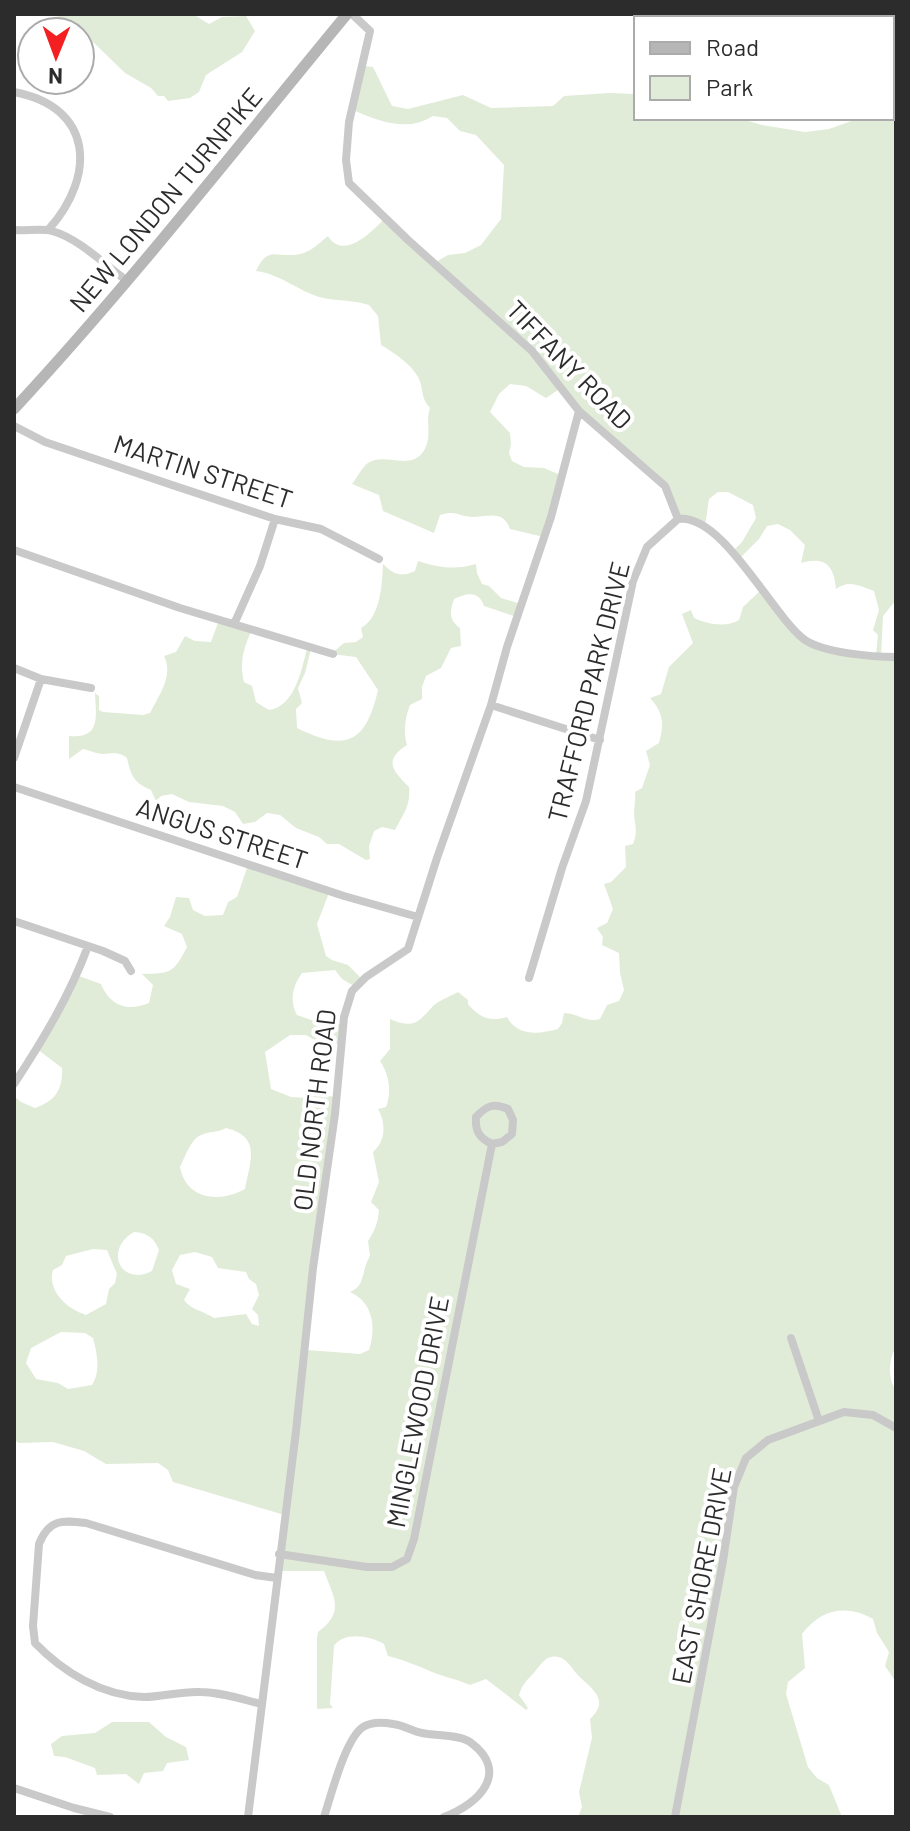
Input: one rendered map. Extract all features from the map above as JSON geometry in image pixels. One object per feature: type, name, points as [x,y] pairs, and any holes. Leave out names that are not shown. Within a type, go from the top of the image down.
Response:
[{"type":"main road","name":"NEW LONDON TURNPIKE","points":[[14,409],[99,316],[349,14]]},
{"type":"street","name":"TIFFANY ROAD","points":[[349,14],[370,31],[349,122],[346,160],[349,183],[532,351],[579,411],[665,486],[678,519]]},
{"type":"street","points":[[14,92],[53,109],[70,123],[81,146],[76,184],[62,215],[49,229],[35,232],[14,230]]},
{"type":"street","points":[[49,229],[70,239],[126,280]]},
{"type":"street","name":"OLD NORTH ROAD","points":[[248,1817],[313,1268],[335,1114],[344,1017],[352,991],[366,977],[408,949],[564,477],[579,411]]},
{"type":"street","name":"MARTIN STREET","points":[[14,426],[45,442],[275,519],[321,529],[379,559]]},
{"type":"street","points":[[235,622],[260,566],[275,519]]},
{"type":"street","points":[[678,519],[695,520],[710,531],[739,560],[806,641],[838,651],[872,657],[896,657]]},
{"type":"street","name":"TRAFFORD PARK DRIVE","points":[[529,978],[586,801],[633,581],[647,547],[678,519]]},
{"type":"street","points":[[14,550],[139,591],[180,608],[235,622],[333,654]]},
{"type":"street","points":[[14,668],[41,679],[91,688]]},
{"type":"street","points":[[14,758],[41,679]]},
{"type":"street","points":[[491,705],[600,740]]},
{"type":"street","name":"ANGUS STREET","points":[[14,787],[344,896],[418,917]]},
{"type":"street","points":[[14,921],[125,961],[131,971]]},
{"type":"street","points":[[14,1084],[62,1005],[88,946]]},
{"type":"street","name":"MINGLEWOOD DRIVE","points":[[497,1104],[508,1109],[513,1120],[512,1134],[502,1142],[492,1144],[483,1140],[475,1129],[476,1117],[485,1107],[497,1104]]},
{"type":"street","name":"MINGLEWOOD DRIVE","points":[[279,1554],[367,1567],[392,1567],[407,1559],[414,1539],[492,1144]]},
{"type":"street","points":[[791,1338],[819,1421]]},
{"type":"street","name":"EAST SHORE DRIVE","points":[[675,1817],[734,1487],[746,1458],[768,1440],[844,1412],[873,1415],[896,1428]]},
{"type":"street","points":[[261,1704],[208,1692],[144,1697],[119,1694],[81,1680],[62,1667],[35,1643],[33,1626],[39,1544],[44,1532],[53,1523],[86,1523],[255,1575],[277,1578]]},
{"type":"street","points":[[324,1816],[351,1742],[361,1728],[375,1722],[394,1724],[418,1733],[467,1740],[480,1752],[488,1764],[487,1784],[481,1795],[462,1811],[444,1817]]},
{"type":"street","points":[[14,1788],[110,1817]]},
{"type":"green space","points":[[54,14],[193,14],[209,24],[222,17],[246,16],[255,31],[242,52],[206,75],[199,92],[190,98],[168,101],[125,73],[96,45],[96,16]]},
{"type":"green space","points":[[885,14],[896,14],[896,600],[883,616],[881,657],[896,658],[896,1347],[890,1368],[896,1390],[896,1682],[885,1666],[889,1652],[877,1633],[873,1619],[853,1612],[834,1612],[817,1619],[802,1634],[805,1668],[788,1682],[786,1694],[808,1767],[817,1778],[829,1785],[842,1817],[578,1817],[582,1807],[579,1792],[592,1738],[590,1719],[596,1712],[599,1699],[563,1659],[555,1656],[546,1659],[524,1683],[519,1695],[528,1708],[526,1710],[486,1679],[470,1685],[388,1656],[384,1644],[378,1641],[365,1637],[344,1638],[334,1646],[330,1704],[333,1708],[317,1709],[317,1637],[332,1618],[335,1604],[324,1571],[281,1571],[288,1516],[173,1482],[168,1470],[158,1463],[106,1464],[84,1451],[53,1442],[19,1443],[14,1440],[14,1096],[35,1108],[56,1094],[62,1068],[37,1049],[79,976],[101,984],[109,998],[120,1005],[133,1007],[149,1003],[153,985],[142,974],[170,970],[187,947],[182,934],[164,926],[176,897],[189,898],[193,910],[205,916],[223,915],[228,902],[237,897],[248,865],[329,893],[317,924],[326,956],[348,965],[363,980],[354,986],[335,970],[302,973],[294,988],[293,999],[297,1015],[317,1022],[343,1024],[341,1044],[318,1042],[306,1035],[290,1035],[265,1052],[271,1089],[291,1097],[307,1098],[315,1094],[335,1097],[307,1350],[360,1354],[369,1350],[371,1317],[364,1303],[350,1292],[361,1282],[370,1256],[368,1241],[379,1215],[379,1210],[371,1202],[379,1182],[373,1152],[383,1132],[378,1109],[386,1107],[389,1095],[387,1077],[380,1061],[390,1049],[390,1019],[411,1024],[436,1003],[458,992],[481,1016],[490,1019],[507,1017],[523,1031],[558,1029],[564,1013],[590,1020],[600,1019],[607,1005],[619,1001],[624,990],[619,953],[602,945],[603,937],[597,928],[607,923],[613,909],[604,884],[611,882],[626,867],[625,846],[633,844],[636,829],[635,792],[642,788],[650,765],[646,751],[659,743],[661,737],[660,714],[650,698],[661,694],[669,667],[693,643],[682,614],[691,610],[694,618],[705,622],[734,622],[739,620],[743,607],[762,589],[807,642],[876,655],[878,635],[873,630],[879,610],[874,591],[850,584],[836,589],[827,564],[816,561],[801,563],[805,545],[790,530],[778,524],[767,526],[740,558],[732,552],[742,542],[756,518],[753,505],[728,492],[718,492],[709,499],[705,526],[678,519],[665,485],[582,413],[561,388],[546,398],[526,386],[510,384],[499,394],[490,412],[510,433],[509,453],[512,461],[563,476],[544,537],[510,529],[499,516],[472,517],[454,513],[440,515],[434,533],[383,511],[379,495],[352,484],[368,463],[382,459],[411,460],[423,452],[428,441],[430,408],[418,377],[406,363],[381,345],[378,316],[369,305],[323,298],[256,271],[269,255],[304,253],[328,236],[341,246],[357,242],[384,219],[434,263],[448,255],[465,253],[481,245],[501,219],[504,165],[476,135],[460,131],[447,118],[433,116],[414,124],[394,124],[355,111],[364,66],[373,67],[392,106],[408,109],[463,95],[491,108],[553,106],[564,96],[634,94],[634,120],[745,120],[805,132],[829,129],[854,120],[894,120],[894,16]],"holes":[[[226,1128],[245,1137],[249,1144],[251,1160],[245,1189],[225,1196],[205,1196],[189,1186],[180,1167],[197,1137]],[[134,1232],[153,1239],[159,1250],[152,1271],[141,1275],[125,1270],[118,1256],[119,1248]],[[93,1249],[107,1250],[117,1274],[106,1304],[86,1315],[60,1298],[52,1278],[53,1270],[62,1265],[66,1256]],[[195,1252],[212,1257],[218,1268],[246,1272],[256,1284],[259,1295],[252,1309],[258,1315],[259,1326],[252,1324],[246,1314],[214,1318],[190,1306],[184,1300],[190,1289],[176,1284],[172,1270],[180,1255]],[[61,1332],[85,1333],[93,1338],[97,1356],[95,1380],[92,1385],[68,1389],[58,1383],[36,1379],[26,1363],[31,1348]]]},
{"type":"green space","points":[[418,561],[447,567],[476,564],[482,584],[489,586],[501,598],[521,604],[517,617],[484,606],[475,595],[467,594],[454,599],[451,615],[460,628],[461,646],[451,648],[441,668],[426,676],[422,699],[410,705],[405,725],[407,745],[393,761],[395,771],[409,787],[408,805],[395,830],[382,827],[374,831],[369,846],[370,859],[366,860],[339,844],[327,844],[319,837],[296,828],[280,815],[267,813],[255,822],[243,824],[235,812],[223,806],[189,802],[172,794],[161,796],[156,801],[151,790],[134,778],[127,758],[121,754],[101,754],[83,749],[69,759],[69,736],[87,734],[94,725],[95,693],[99,696],[99,710],[103,712],[150,713],[166,678],[164,656],[176,652],[185,636],[195,641],[211,642],[219,620],[252,629],[243,655],[244,682],[252,686],[256,702],[269,710],[278,707],[291,695],[307,649],[311,649],[298,688],[302,703],[296,709],[297,728],[329,740],[352,738],[367,721],[378,690],[356,657],[331,654],[344,643],[356,642],[363,637],[361,628],[373,616],[379,599],[383,564],[394,572],[405,574],[415,571]]},
{"type":"green space","points":[[112,1722],[149,1722],[166,1737],[186,1747],[189,1760],[167,1763],[163,1771],[144,1773],[139,1784],[126,1774],[97,1775],[95,1768],[54,1756],[51,1744],[62,1736],[95,1733]]}]
